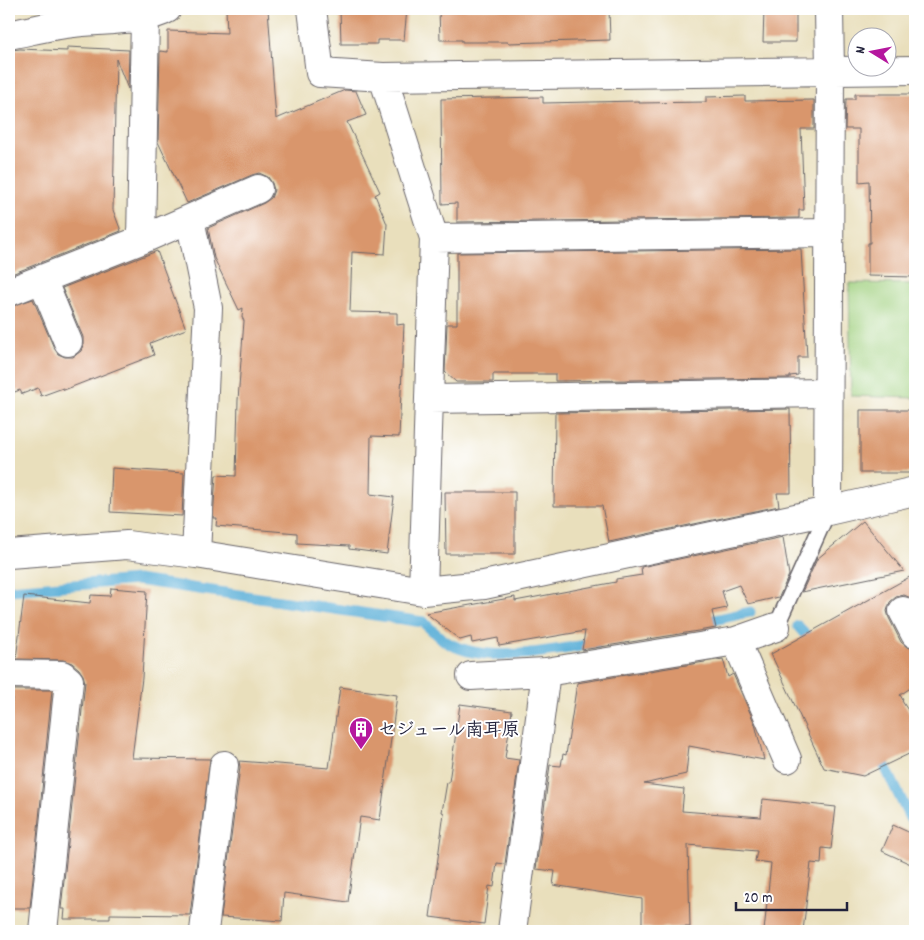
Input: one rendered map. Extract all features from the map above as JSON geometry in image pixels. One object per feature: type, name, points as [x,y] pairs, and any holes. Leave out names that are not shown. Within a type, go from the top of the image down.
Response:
[{"type":"street","points":[[312,9],[320,74],[383,77],[915,70]]},
{"type":"street","points":[[828,511],[829,9]]},
{"type":"street","points":[[9,35],[72,16],[156,12],[141,240]]},
{"type":"street","points":[[383,77],[434,238],[423,591]]},
{"type":"street","points":[[9,292],[141,240],[258,189]]},
{"type":"street","points":[[190,219],[208,308],[196,554]]},
{"type":"street","points":[[434,238],[829,233]]},
{"type":"street","points":[[42,279],[68,342]]},
{"type":"street","points":[[429,399],[828,393]]},
{"type":"street","points":[[9,554],[127,545],[196,554],[423,591],[484,585],[915,491]]},
{"type":"street","points":[[471,676],[546,672],[736,641],[776,627]]},
{"type":"street","points":[[736,641],[787,759]]},
{"type":"street","points":[[512,931],[546,672]]},
{"type":"street","points":[[9,674],[62,675],[69,681],[43,931]]},
{"type":"street","points":[[204,931],[224,764]]},
{"type":"lane","points":[[776,627],[828,511]]},
{"type":"green space","points":[[849,283],[915,284],[915,398],[851,396]]},
{"type":"building","points":[[226,9],[268,9],[276,119],[345,90],[356,91],[366,115],[347,122],[380,192],[375,195],[387,224],[385,254],[352,252],[350,312],[397,313],[397,325],[404,324],[399,437],[371,436],[370,494],[394,497],[387,554],[349,549],[349,546],[297,543],[297,533],[216,526],[217,518],[213,518],[216,475],[236,476],[238,400],[244,321],[242,317],[243,308],[239,310],[214,258],[208,228],[264,203],[271,198],[274,190],[268,177],[259,173],[187,203],[158,142],[160,51],[168,52],[168,31],[227,33]]},
{"type":"building","points":[[340,9],[407,9],[404,40],[377,40],[377,44],[341,44]]},
{"type":"building","points":[[439,9],[609,9],[610,40],[508,43],[440,40]]},
{"type":"building","points":[[764,9],[796,9],[796,42],[763,42]]},
{"type":"building","points":[[67,47],[129,50],[128,89],[116,59],[113,210],[121,231],[9,275],[10,50],[67,51]]},
{"type":"building","points":[[855,94],[914,94],[915,277],[868,276],[868,243],[870,243],[869,181],[859,182],[859,129],[845,129],[846,99],[855,99]]},
{"type":"building","points":[[745,96],[745,101],[814,100],[814,129],[801,129],[804,210],[799,210],[799,218],[457,222],[457,203],[442,204],[441,99],[543,97],[543,103],[639,101],[639,103],[706,102],[706,97]]},
{"type":"building","points":[[801,249],[807,357],[798,357],[798,375],[790,376],[790,378],[555,381],[555,374],[493,374],[493,382],[456,382],[445,372],[447,324],[457,324],[457,253]]},
{"type":"building","points":[[157,251],[186,329],[150,343],[154,355],[64,390],[63,388],[41,396],[38,388],[22,394],[20,390],[9,394],[9,307],[33,299],[58,354],[65,357],[73,357],[81,351],[83,337],[62,288]]},
{"type":"building","points":[[790,409],[791,493],[777,493],[779,506],[609,542],[602,506],[554,506],[555,413]]},
{"type":"building","points":[[860,410],[915,410],[915,473],[860,473]]},
{"type":"building","points":[[112,468],[184,473],[182,516],[110,512]]},
{"type":"building","points":[[445,492],[515,492],[515,554],[446,554]]},
{"type":"building","points":[[863,521],[904,571],[802,592],[817,559]]},
{"type":"building","points":[[783,537],[789,575],[779,597],[748,604],[739,585],[722,591],[727,608],[712,611],[716,628],[582,650],[585,631],[499,646],[498,638],[472,643],[471,637],[460,640],[426,613],[515,597],[515,601],[616,582],[616,579],[642,575],[641,567]]},
{"type":"building","points":[[915,574],[915,602],[904,595],[896,597],[890,602],[887,611],[901,642],[907,647],[915,649],[915,685],[900,695],[915,721],[915,751],[863,776],[824,768],[771,654]]},
{"type":"building","points":[[111,588],[147,591],[142,678],[132,758],[210,759],[190,915],[110,914],[110,919],[64,919],[65,909],[61,909],[85,682],[79,669],[72,663],[63,660],[16,659],[24,596],[90,603],[91,595],[110,596]]},
{"type":"building","points":[[723,659],[728,677],[733,674],[755,724],[764,760],[689,746],[686,774],[644,784],[684,789],[682,811],[761,817],[763,799],[836,807],[831,849],[822,848],[821,864],[811,863],[803,931],[764,931],[771,863],[755,861],[757,851],[688,845],[690,927],[642,928],[642,899],[553,885],[555,871],[536,869],[550,765],[561,766],[563,754],[566,755],[577,683]]},
{"type":"building","points":[[340,687],[397,695],[380,820],[360,817],[348,902],[284,893],[282,921],[221,917],[240,767],[239,761],[329,768]]},
{"type":"building","points":[[13,690],[52,690],[30,908],[9,908],[9,726]]},
{"type":"building","points":[[460,704],[512,711],[505,758],[519,760],[505,864],[497,863],[494,887],[489,886],[484,924],[430,917],[444,813],[442,812],[447,782],[449,782]]},
{"type":"building","points":[[893,825],[915,835],[915,866],[882,851]]},
{"type":"waterway","points":[[9,590],[137,580],[423,622],[439,637],[450,644],[484,654],[523,654],[598,643]]},
{"type":"waterway","points":[[700,623],[750,612]]},
{"type":"waterway","points":[[798,626],[815,646]]},
{"type":"waterway","points":[[879,754],[910,818],[915,821]]},
{"type":"place","name":"セジュール南耳原","points":[[361,750]]}]
